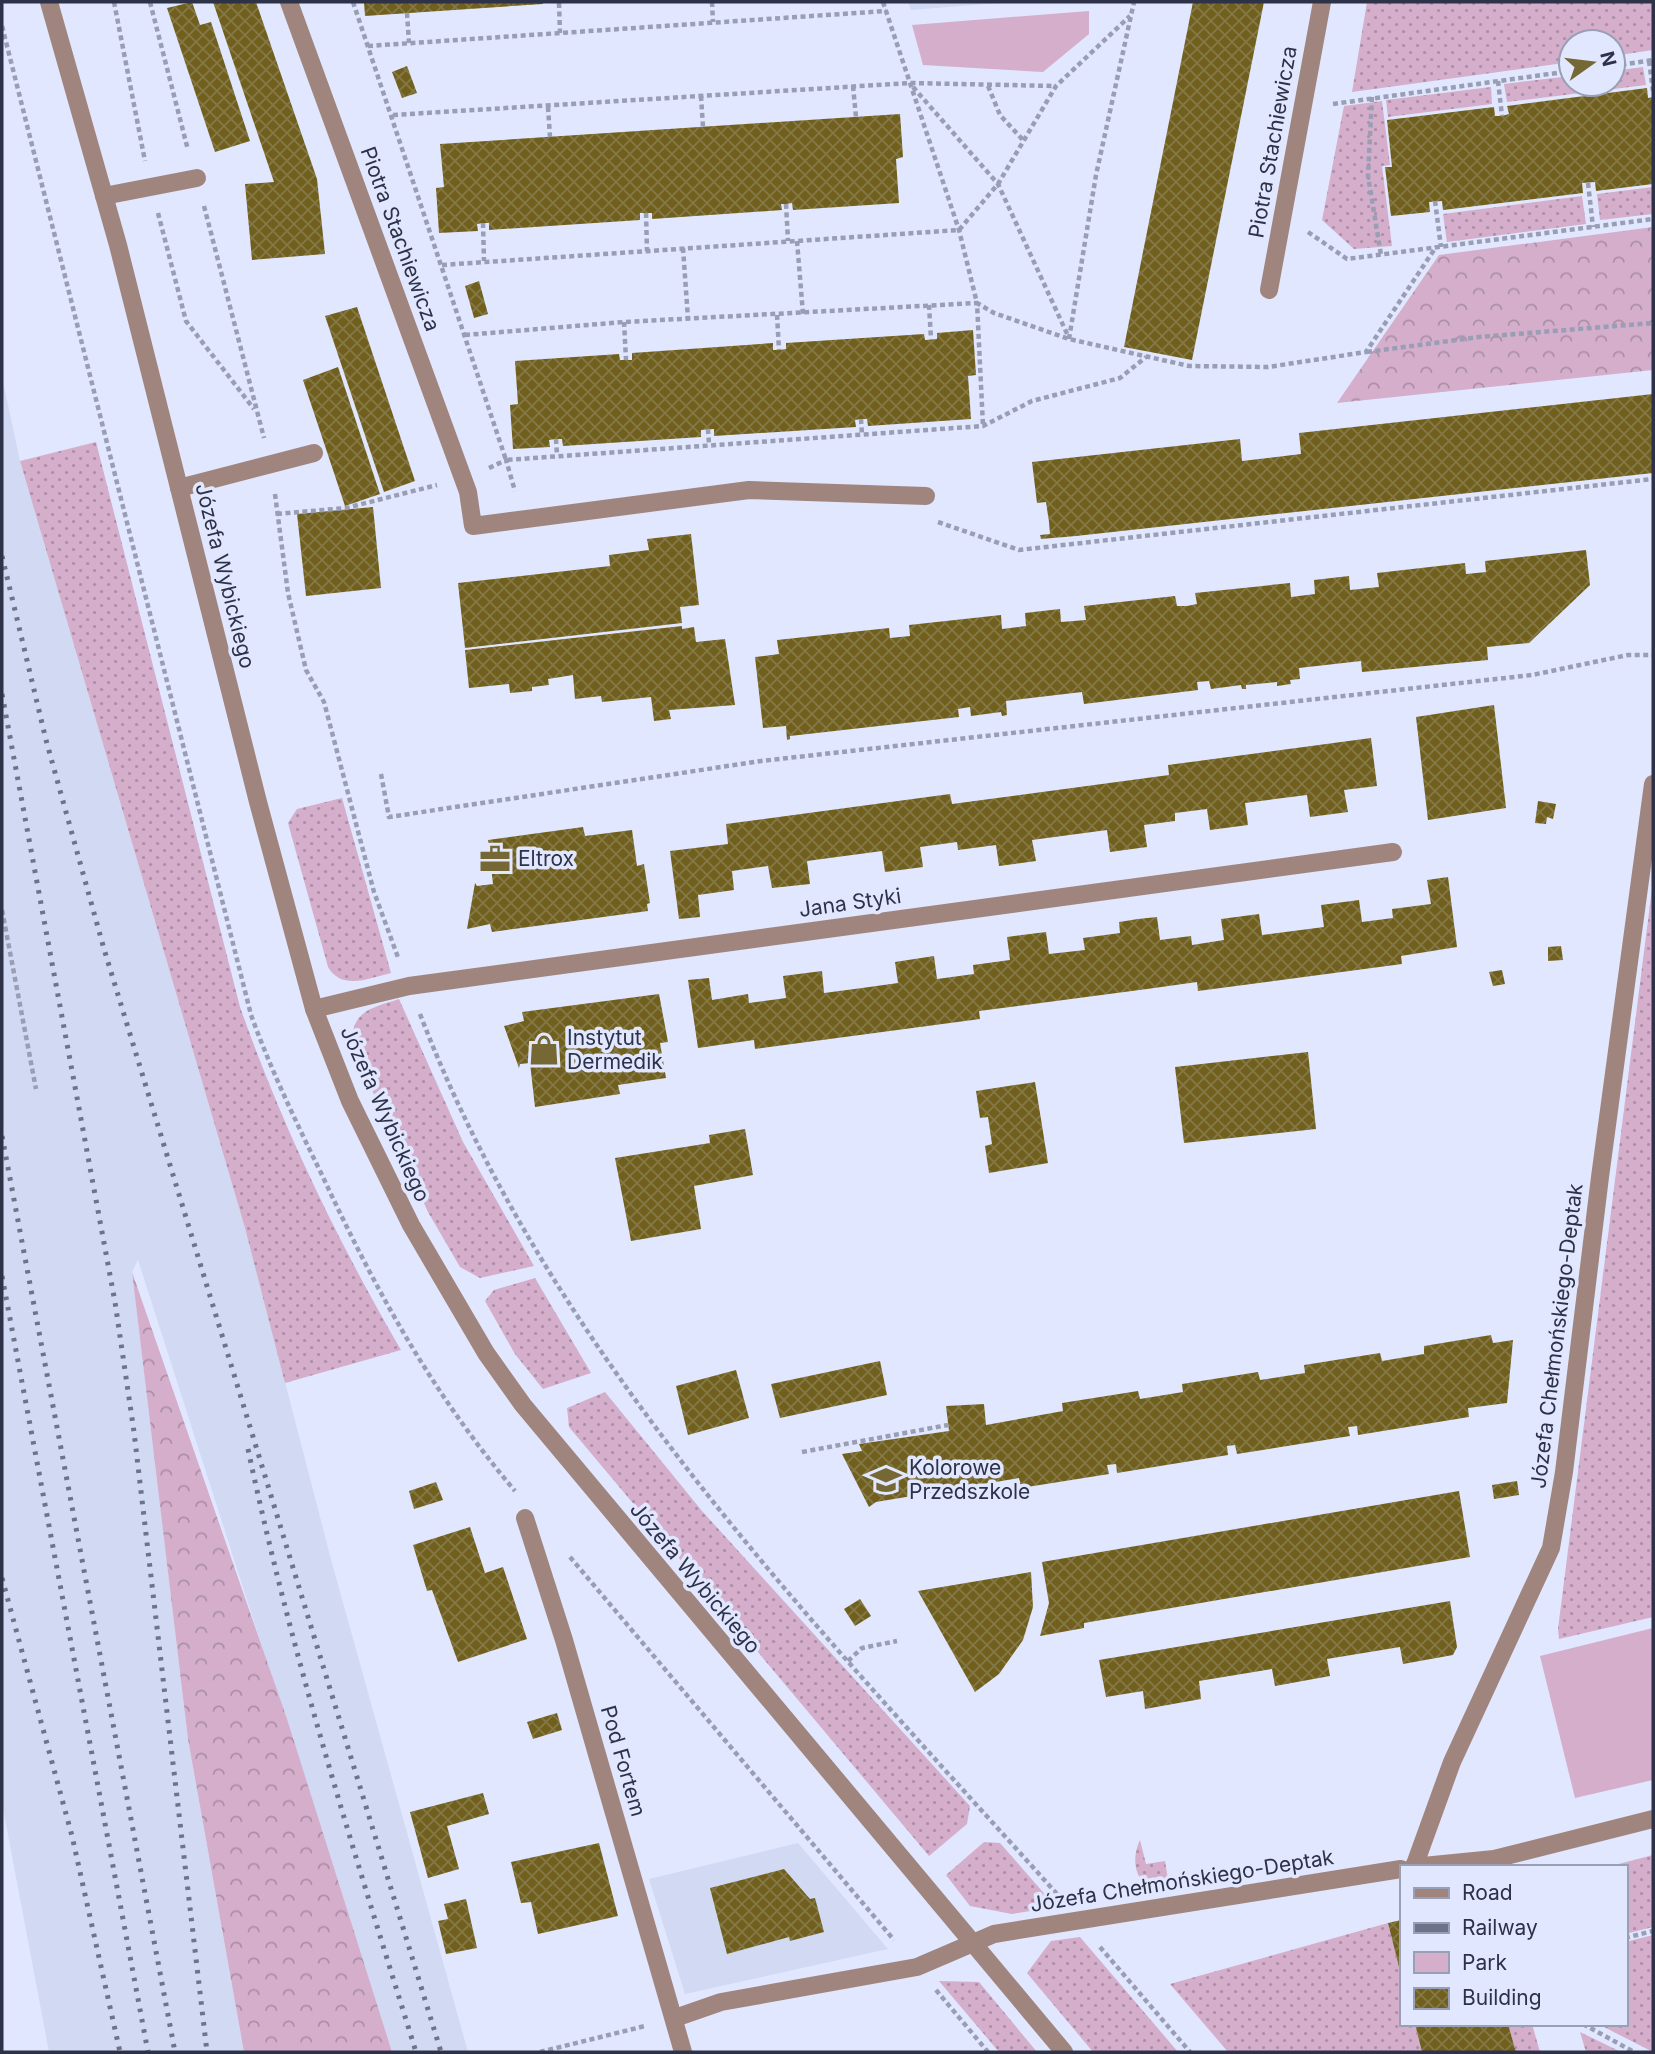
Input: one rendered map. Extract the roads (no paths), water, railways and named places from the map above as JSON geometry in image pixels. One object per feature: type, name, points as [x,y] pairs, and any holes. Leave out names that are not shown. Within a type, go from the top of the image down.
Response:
[{"type":"street","name":"Józefa Wybickiego","points":[[49,2],[104,197],[314,1009],[331,1058],[380,1168],[486,1353],[568,1461],[1064,2052]]},
{"type":"street","name":"Piotra Stachiewicza","points":[[289,2],[465,485],[473,526],[749,490],[926,496]]},
{"type":"street","name":"Piotra Stachiewicza","points":[[1269,290],[1322,2]]},
{"type":"street","points":[[104,197],[197,178]]},
{"type":"street","points":[[178,488],[314,453]]},
{"type":"street","name":"Józefa Chełmońskiego-Deptak","points":[[1414,1865],[1452,1762],[1551,1548],[1564,1472],[1600,1177],[1653,784]]},
{"type":"street","name":"Jana Styki","points":[[314,1009],[409,986],[1393,852]]},
{"type":"street","name":"Pod Fortem","points":[[525,1518],[683,2052]]},
{"type":"street","points":[[1431,1865],[1493,1858],[1653,1819]]},
{"type":"street","name":"Józefa Chełmońskiego-Deptak","points":[[972,1943],[994,1934],[1400,1869]]},
{"type":"street","points":[[675,2018],[721,2003],[917,1967],[972,1943]]},
{"type":"railway","points":[[2,556],[46,740],[104,949],[441,2052]]},
{"type":"railway","points":[[2,694],[115,1302],[134,1432],[207,2052]]},
{"type":"railway","points":[[2,1136],[175,2052]]},
{"type":"railway","points":[[2,1276],[148,2052]]},
{"type":"railway","points":[[248,1449],[304,1677],[416,2052]]},
{"type":"railway","points":[[2,1578],[72,1836],[120,2052]]},
{"type":"place","name":"Eltrox","points":[[495,859]]},
{"type":"place","name":"Instytut Dermedik","points":[[544,1050]]},
{"type":"place","name":"Kolorowe Przedszkole","points":[[886,1480]]}]
